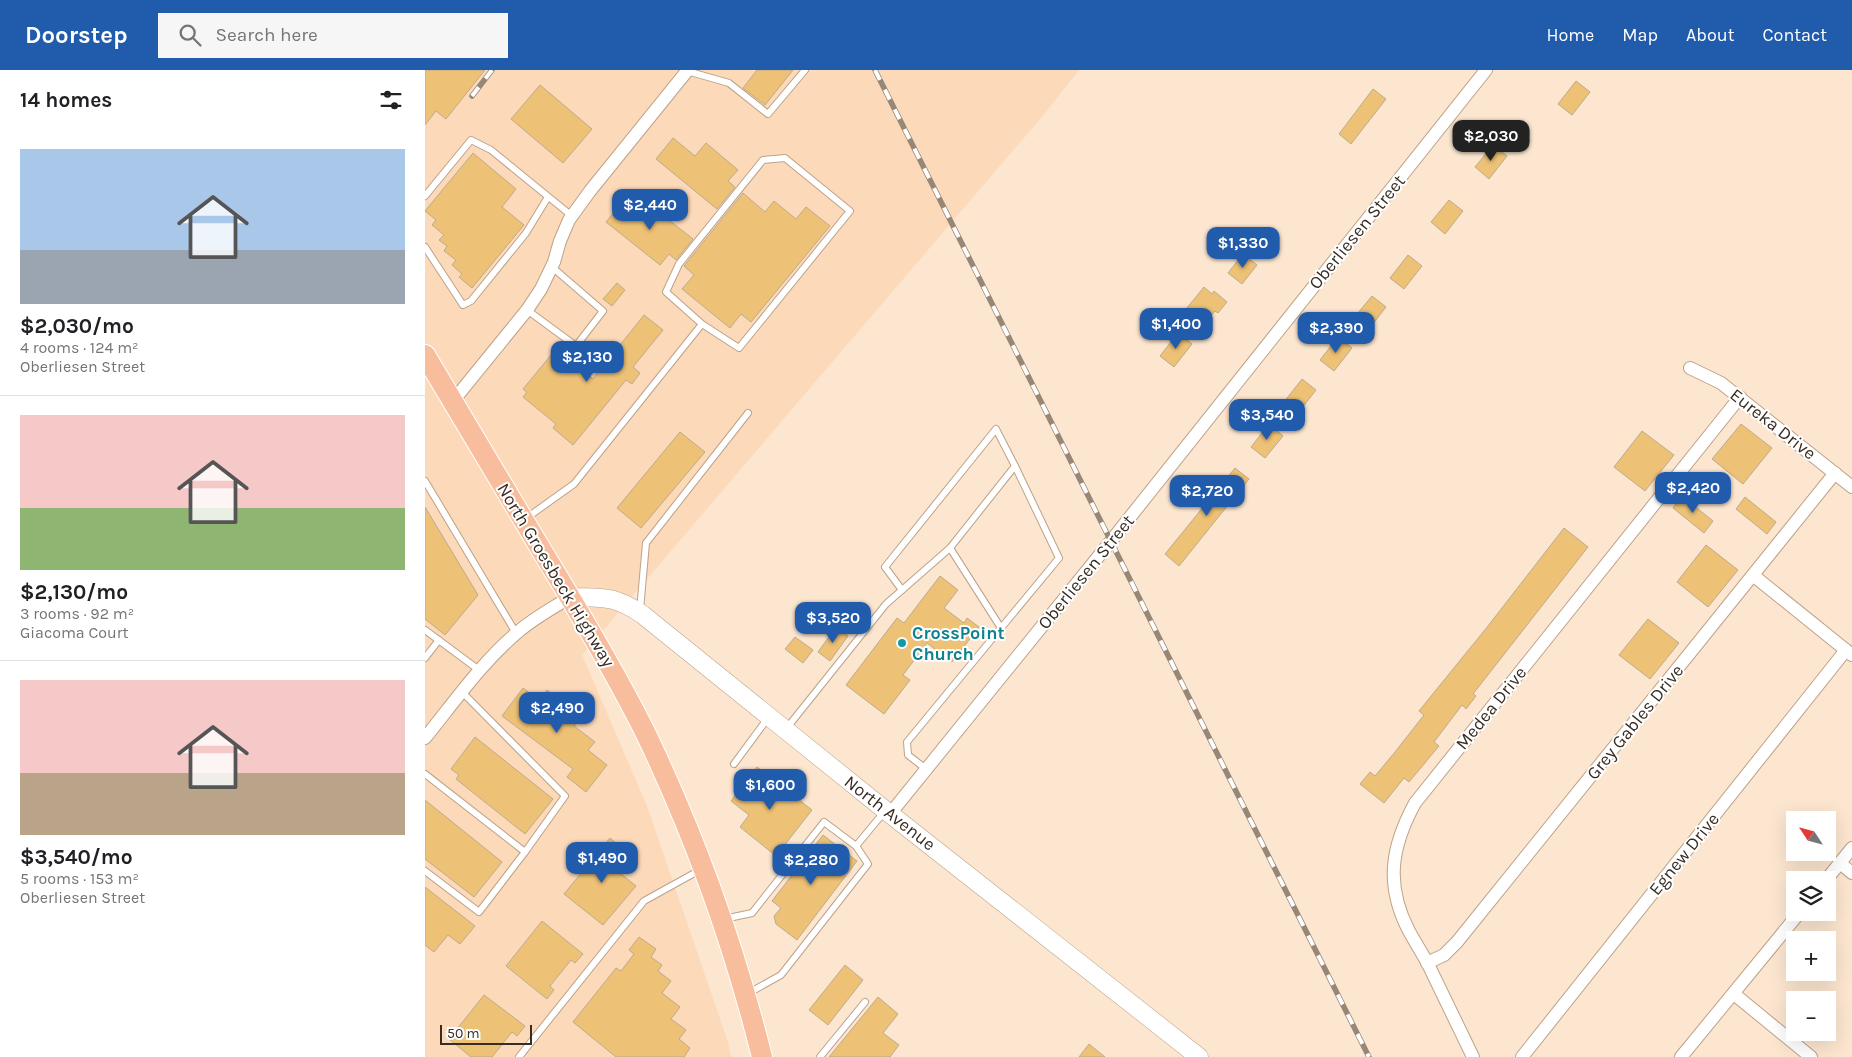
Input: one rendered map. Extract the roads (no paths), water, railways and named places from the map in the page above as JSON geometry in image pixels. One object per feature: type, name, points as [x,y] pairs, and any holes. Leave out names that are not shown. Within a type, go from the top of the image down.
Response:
[{"type":"main road","name":"North Groesbeck Highway","points":[[425,355],[570,597],[618,680],[645,732],[667,780],[722,919],[746,995],[760,1056]]},
{"type":"main road","name":"North Avenue","points":[[570,597],[618,600],[640,613],[888,812],[1199,1057]]},
{"type":"street","points":[[453,401],[527,310],[552,267],[560,241],[572,216],[688,70]]},
{"type":"street","name":"Oberliesen Street","points":[[888,812],[926,769],[1111,541],[1486,70]]},
{"type":"street","name":"Eureka Drive","points":[[1690,368],[1721,383],[1852,487]]},
{"type":"street","name":"Medea Drive","points":[[1473,1057],[1427,963],[1408,929],[1397,903],[1393,870],[1399,839],[1415,803],[1740,398]]},
{"type":"street","name":"Grey Gables Drive","points":[[1427,963],[1445,954],[1457,942],[1754,576],[1835,473]]},
{"type":"street","points":[[1754,576],[1849,652]]},
{"type":"street","points":[[425,738],[479,670],[516,634],[570,597]]},
{"type":"street","name":"Egnew Drive","points":[[1522,1057],[1849,652]]},
{"type":"street","points":[[1833,871],[1852,848]]},
{"type":"street","points":[[1840,863],[1852,873]]},
{"type":"street","points":[[1681,1057],[1793,921]]},
{"type":"street","points":[[1734,994],[1811,1057]]},
{"type":"lane","points":[[688,70],[729,84],[768,114],[805,70]]},
{"type":"lane","points":[[425,196],[471,140],[491,150],[572,216]]},
{"type":"lane","points":[[785,158],[849,212],[739,348],[703,324],[666,292],[679,264],[763,160],[785,158]]},
{"type":"lane","points":[[425,247],[463,305],[471,301],[526,233],[548,197]]},
{"type":"lane","points":[[527,310],[576,346],[603,311],[552,267]]},
{"type":"lane","points":[[524,520],[573,484],[703,324]]},
{"type":"lane","points":[[640,613],[646,543],[748,413]]},
{"type":"lane","points":[[902,590],[885,567],[996,429],[1059,558],[907,742],[908,755],[926,769]]},
{"type":"lane","points":[[785,730],[886,604],[950,548],[1015,466]]},
{"type":"lane","points":[[425,481],[516,634]]},
{"type":"lane","points":[[950,548],[1001,628]]},
{"type":"lane","points":[[425,630],[479,670]]},
{"type":"lane","points":[[425,658],[439,640]]},
{"type":"lane","points":[[425,871],[479,912],[565,796],[462,692]]},
{"type":"lane","points":[[733,764],[769,717]]},
{"type":"lane","points":[[425,774],[525,852]]},
{"type":"lane","points":[[856,846],[888,812]]},
{"type":"lane","points":[[722,919],[752,913],[824,822],[856,846],[868,864],[781,975],[746,995]]},
{"type":"lane","points":[[519,1057],[644,901],[703,868]]},
{"type":"lane","points":[[820,1057],[865,1002]]},
{"type":"railway","points":[[472,96],[492,70]]},
{"type":"railway","points":[[875,70],[1369,1057]]},
{"type":"place","name":"CrossPoint Church","points":[[902,643]]}]
